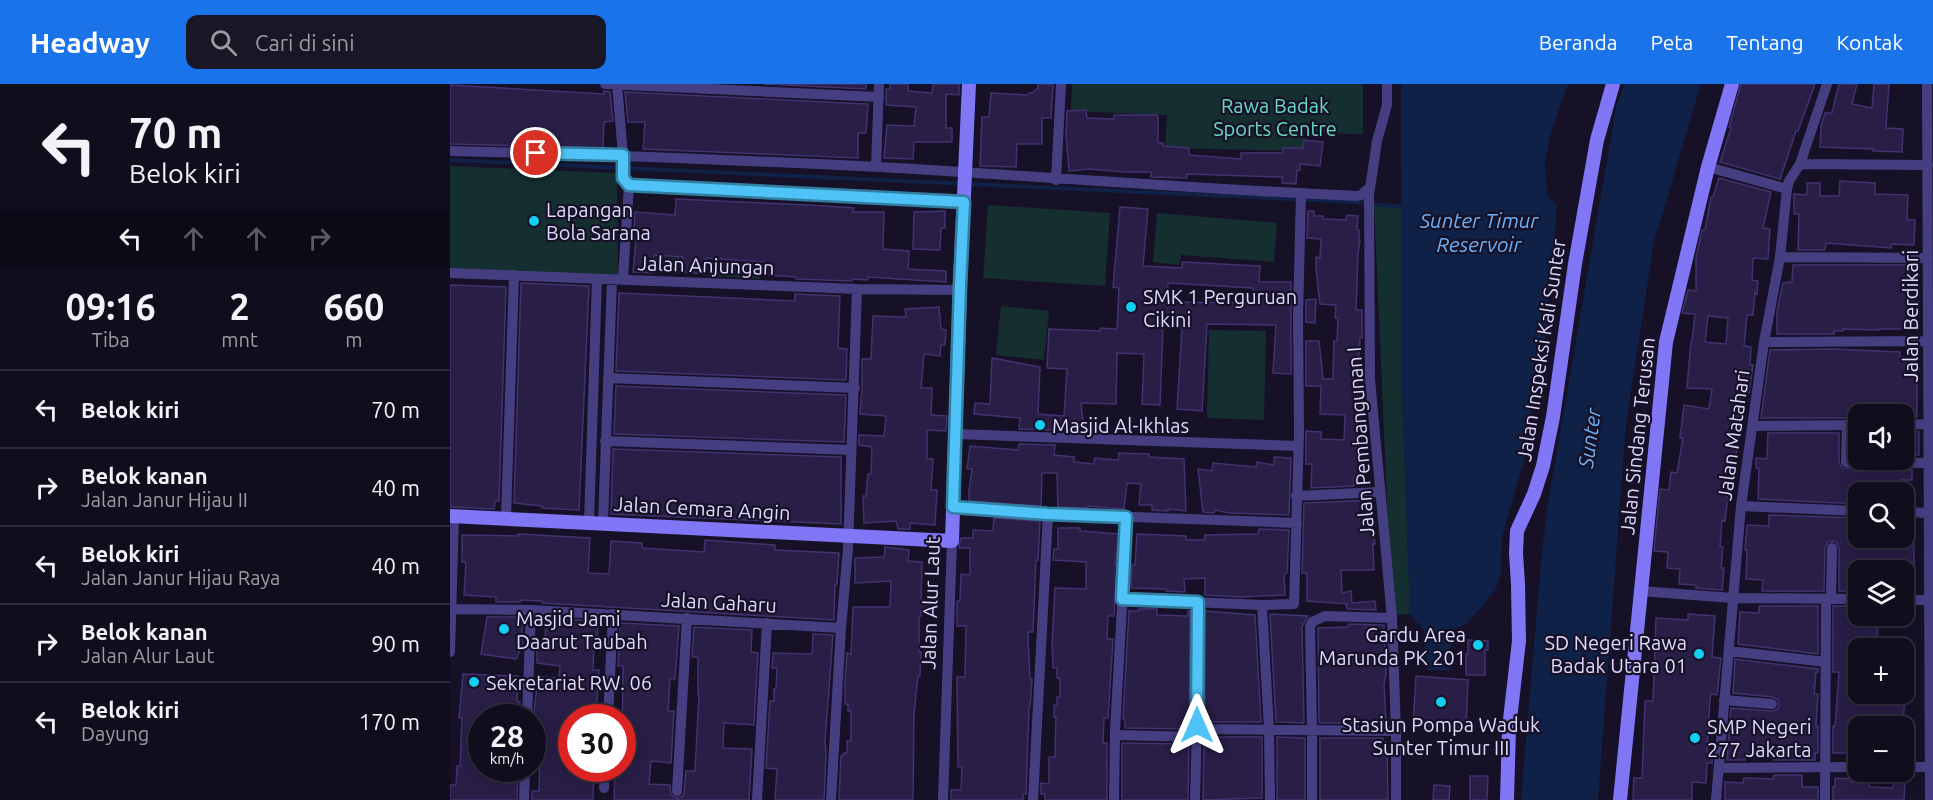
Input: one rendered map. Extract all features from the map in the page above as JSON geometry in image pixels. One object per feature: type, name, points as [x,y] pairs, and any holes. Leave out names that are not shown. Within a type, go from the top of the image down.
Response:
[{"type":"street","points":[[605,84],[879,97]]},
{"type":"street","points":[[617,84],[623,159],[622,175],[624,181],[629,185],[964,200]]},
{"type":"street","points":[[876,167],[879,84]]},
{"type":"street","name":"Jalan Alur Laut","points":[[943,800],[969,84]]},
{"type":"street","points":[[1056,180],[1061,84]]},
{"type":"street","name":"Jalan Pembangunan I","points":[[1387,84],[1387,105],[1377,141],[1369,191],[1371,379],[1392,618],[1396,800]]},
{"type":"street","name":"Jalan Inspeksi Kali Sunter","points":[[1507,800],[1509,728],[1518,641],[1517,531],[1534,494],[1543,466],[1553,417],[1577,252],[1597,140],[1613,84]]},
{"type":"street","name":"Jalan Sindang Terusan","points":[[1620,800],[1666,342],[1708,166],[1732,84]]},
{"type":"street","name":"Jalan Matahari","points":[[1716,800],[1741,506],[1764,342],[1780,257],[1787,189],[1789,181],[1800,164],[1827,84]]},
{"type":"street","name":"Jalan Berdikari","points":[[1927,84],[1930,800]]},
{"type":"street","points":[[450,151],[876,167],[1056,180],[1132,182],[1301,198],[1357,196],[1369,191]]},
{"type":"street","points":[[1800,164],[1928,165]]},
{"type":"street","points":[[1708,166],[1787,189]]},
{"type":"street","points":[[596,522],[605,441],[617,279],[629,185]]},
{"type":"street","points":[[1122,599],[1294,604],[1301,198]]},
{"type":"street","points":[[1780,257],[1928,258]]},
{"type":"street","name":"Jalan Anjungan","points":[[450,273],[857,289],[960,290]]},
{"type":"street","points":[[506,517],[514,275]]},
{"type":"street","points":[[596,522],[597,279]]},
{"type":"street","points":[[831,800],[848,541],[857,289]]},
{"type":"street","points":[[1764,342],[1928,341]]},
{"type":"street","points":[[608,378],[855,387]]},
{"type":"street","points":[[1914,425],[1928,424]]},
{"type":"street","points":[[1753,426],[1846,425],[1846,462],[1930,470]]},
{"type":"street","points":[[955,434],[1298,446]]},
{"type":"street","points":[[605,441],[851,450]]},
{"type":"street","points":[[1296,496],[1380,492]]},
{"type":"street","points":[[1741,506],[1848,511]]},
{"type":"street","points":[[953,507],[1048,514],[1297,523]]},
{"type":"street","points":[[1914,512],[1928,513]]},
{"type":"street","points":[[1033,800],[1048,514]]},
{"type":"street","points":[[450,652],[452,516]]},
{"type":"street","name":"Jalan Cemara Angin","points":[[452,516],[596,522],[848,541],[952,541]]},
{"type":"street","points":[[1114,800],[1126,517]]},
{"type":"street","points":[[1825,800],[1826,662],[1832,548]]},
{"type":"street","points":[[1641,591],[1733,598],[1848,599]]},
{"type":"street","points":[[1914,600],[1929,600]]},
{"type":"street","points":[[1194,800],[1198,602]]},
{"type":"street","points":[[1262,604],[1269,729],[1270,800]]},
{"type":"street","name":"Jalan Gaharu","points":[[451,609],[531,610],[841,628]]},
{"type":"street","points":[[527,704],[531,610]]},
{"type":"street","points":[[609,704],[613,614]]},
{"type":"street","points":[[1312,800],[1311,622],[1325,616],[1392,618]]},
{"type":"street","points":[[677,791],[687,618]]},
{"type":"street","points":[[757,800],[767,623]]},
{"type":"street","points":[[1729,651],[1826,662]]},
{"type":"street","points":[[1724,700],[1772,704]]},
{"type":"street","points":[[1115,735],[1269,729],[1396,731]]},
{"type":"street","points":[[1914,767],[1929,766]]},
{"type":"street","points":[[1719,768],[1848,767]]},
{"type":"street","points":[[524,800],[525,782]]},
{"type":"street","points":[[604,782],[604,788]]},
{"type":"green space","name":"Rawa Badak Sports Centre","points":[[1072,84],[1363,84],[1363,134],[1304,133],[1303,151],[1165,148],[1167,115],[1071,111]]},
{"type":"green space","name":"Lapangan Bola Sarana","points":[[450,166],[617,173],[618,276],[450,268]]},
{"type":"green space","points":[[1374,204],[1402,207],[1402,390],[1410,614],[1392,615]]},
{"type":"green space","points":[[988,205],[1110,213],[1105,286],[983,278]]},
{"type":"green space","points":[[1157,213],[1277,223],[1274,262],[1181,255],[1179,265],[1153,262]]},
{"type":"green space","points":[[655,257],[680,258],[679,274],[654,272]]},
{"type":"green space","points":[[709,261],[760,264],[760,279],[708,276]]},
{"type":"green space","points":[[1001,306],[1049,311],[1044,360],[996,355]]},
{"type":"green space","points":[[1209,330],[1266,331],[1264,420],[1207,418]]},
{"type":"water","name":"Sunter Timur Reservoir","points":[[1401,84],[1568,84],[1551,132],[1545,161],[1547,195],[1557,205],[1547,326],[1524,460],[1502,537],[1501,573],[1496,589],[1468,623],[1451,630],[1450,671],[1427,670],[1423,630],[1410,614],[1402,390]]},
{"type":"water","name":"Sunter","points":[[1624,84],[1701,84],[1654,242],[1626,424],[1598,800],[1521,800],[1548,503],[1616,108]]},
{"type":"building","points":[[763,84],[866,84],[866,89]]},
{"type":"building","points":[[890,84],[908,84],[908,91],[932,93],[933,84],[959,84],[959,95],[946,94],[946,128],[952,128],[952,142],[914,142],[913,159],[884,158],[887,125],[914,126],[916,107],[886,105],[886,89],[890,89]]},
{"type":"building","points":[[1038,84],[1053,84],[1051,118],[1042,118],[1042,144],[1017,144],[1016,167],[980,166],[982,117],[989,117],[991,93],[1028,95],[1038,88]]},
{"type":"building","points":[[1741,84],[1815,84],[1780,179],[1720,162]]},
{"type":"building","points":[[1839,84],[1857,84],[1852,104],[1872,108],[1874,84],[1889,84],[1886,128],[1903,129],[1902,152],[1820,147],[1821,126],[1825,113],[1832,113]]},
{"type":"building","points":[[450,85],[604,94],[604,91],[610,92],[613,121],[604,122],[603,148],[450,144]]},
{"type":"building","points":[[625,92],[868,104],[866,133],[858,133],[858,158],[643,149],[645,122],[628,122]]},
{"type":"building","points":[[1086,110],[1087,118],[1114,119],[1114,115],[1158,115],[1158,143],[1163,143],[1163,146],[1189,148],[1189,155],[1241,159],[1241,153],[1283,153],[1283,148],[1303,148],[1304,140],[1323,142],[1320,166],[1300,164],[1296,184],[1282,183],[1282,177],[1187,174],[1187,178],[1151,177],[1151,172],[1089,169],[1069,171],[1067,111]]},
{"type":"building","points":[[1719,178],[1771,192],[1763,228],[1770,229],[1768,259],[1753,258],[1752,280],[1758,281],[1757,294],[1755,293],[1753,315],[1747,315],[1744,346],[1751,347],[1750,365],[1753,365],[1749,393],[1742,392],[1736,432],[1739,432],[1736,455],[1732,458],[1725,521],[1722,520],[1720,547],[1723,547],[1721,568],[1724,568],[1722,590],[1679,584],[1680,569],[1667,568],[1668,552],[1654,551],[1660,489],[1669,490],[1671,472],[1677,473],[1683,438],[1680,438],[1684,405],[1709,409],[1712,389],[1687,388],[1695,314],[1682,313],[1688,290],[1696,291],[1696,258],[1702,230],[1705,230],[1711,197],[1713,197]],"holes":[[[1708,316],[1728,318],[1726,344],[1705,342]]]},
{"type":"building","points":[[1840,181],[1875,183],[1875,194],[1908,195],[1907,220],[1915,220],[1914,245],[1892,244],[1891,248],[1826,243],[1825,250],[1798,250],[1799,214],[1794,214],[1794,194],[1807,195],[1807,183],[1820,183],[1820,196],[1839,196]]},
{"type":"building","points":[[676,199],[809,205],[854,208],[853,212],[884,212],[883,249],[909,251],[908,269],[946,271],[946,282],[868,277],[868,280],[852,279],[852,281],[796,279],[796,277],[764,275],[764,262],[706,258],[705,274],[682,272],[683,257],[654,255],[653,273],[633,272],[637,229],[634,229],[635,212],[675,215]]},
{"type":"building","points":[[1120,207],[1148,209],[1143,266],[1182,268],[1182,262],[1260,266],[1259,282],[1291,282],[1291,374],[1273,373],[1276,325],[1207,324],[1202,411],[1177,409],[1182,328],[1163,327],[1160,405],[1142,404],[1144,354],[1117,353],[1116,404],[1081,403],[1084,431],[1019,429],[1020,418],[974,414],[975,403],[990,404],[992,358],[1040,367],[1038,414],[1064,416],[1067,369],[1047,368],[1049,329],[1100,331],[1100,328],[1117,329],[1119,288],[1113,287]],"holes":[[[1168,283],[1253,288],[1252,303],[1167,302]]]},
{"type":"building","points":[[945,211],[945,228],[941,228],[940,250],[913,249],[914,212]]},
{"type":"building","points":[[1308,211],[1314,211],[1314,216],[1323,216],[1323,219],[1346,220],[1347,215],[1358,216],[1357,230],[1359,230],[1360,240],[1356,310],[1362,310],[1362,338],[1360,338],[1357,386],[1361,387],[1362,399],[1358,459],[1361,459],[1360,476],[1354,476],[1354,486],[1311,488],[1312,464],[1306,464],[1306,431],[1321,432],[1321,439],[1344,440],[1345,415],[1320,414],[1321,386],[1306,386],[1306,341],[1319,341],[1323,379],[1333,379],[1334,341],[1337,341],[1338,318],[1335,318],[1336,305],[1320,304],[1316,257],[1320,258],[1321,239],[1307,238]]},
{"type":"building","points":[[1793,265],[1910,265],[1910,301],[1919,302],[1918,312],[1914,312],[1914,329],[1843,329],[1843,331],[1834,331],[1834,334],[1777,334],[1777,312],[1783,283],[1792,282]]},
{"type":"building","points":[[521,283],[589,286],[579,510],[542,508],[542,506],[514,503]]},
{"type":"building","points":[[450,285],[506,287],[499,501],[495,501],[494,509],[450,507]]},
{"type":"building","points":[[619,293],[795,301],[795,294],[840,296],[838,348],[847,349],[846,380],[616,371]]},
{"type":"building","points":[[1316,299],[1315,323],[1306,322],[1306,300]]},
{"type":"building","points":[[939,307],[941,329],[946,330],[945,345],[941,345],[940,356],[924,354],[921,388],[932,388],[931,415],[947,416],[946,431],[927,430],[927,459],[933,459],[931,490],[937,490],[935,525],[910,523],[910,529],[898,529],[896,521],[864,523],[863,496],[866,496],[868,474],[871,474],[872,447],[859,445],[859,435],[884,436],[886,416],[860,414],[862,359],[871,359],[873,316],[906,317],[905,309]]},
{"type":"building","points":[[1834,349],[1900,352],[1900,357],[1912,358],[1912,378],[1917,377],[1917,417],[1914,417],[1914,404],[1848,404],[1848,418],[1761,418],[1770,350]]},
{"type":"building","points":[[616,386],[846,395],[844,442],[614,434]]},
{"type":"building","points":[[1914,432],[1919,432],[1919,455],[1914,455]]},
{"type":"building","points":[[1768,433],[1839,433],[1839,462],[1842,468],[1848,470],[1912,470],[1912,480],[1848,482],[1848,504],[1758,499],[1759,469],[1756,468],[1756,458],[1767,459]]},
{"type":"building","points":[[1019,444],[1055,445],[1054,455],[1074,457],[1074,462],[1094,464],[1095,458],[1118,460],[1119,453],[1184,459],[1186,511],[1152,510],[1152,505],[1139,505],[1141,484],[1127,483],[1124,509],[1088,506],[1088,508],[1058,507],[1057,473],[1042,473],[1041,506],[969,501],[972,469],[967,469],[970,446],[1018,450]]},
{"type":"building","points":[[613,449],[841,457],[841,524],[611,514]]},
{"type":"building","points":[[1274,457],[1291,458],[1289,515],[1229,513],[1215,510],[1214,513],[1203,512],[1198,469],[1212,471],[1213,463],[1256,467],[1257,462],[1274,465]]},
{"type":"building","points":[[1372,500],[1374,570],[1341,570],[1342,593],[1351,591],[1352,603],[1375,601],[1376,610],[1347,609],[1346,604],[1349,604],[1307,601],[1307,573],[1302,573],[1304,503]]},
{"type":"building","points":[[1769,515],[1848,518],[1848,548],[1914,548],[1914,560],[1848,560],[1848,591],[1839,591],[1839,548],[1836,542],[1832,541],[1828,542],[1825,547],[1824,591],[1762,591],[1763,580],[1746,579],[1747,525],[1769,526]]},
{"type":"building","points":[[994,518],[1040,521],[1033,632],[1028,632],[1030,679],[1032,679],[1026,794],[1023,794],[1023,800],[951,800],[951,790],[961,790],[962,767],[958,767],[957,677],[965,677],[966,626],[957,626],[957,601],[960,601],[961,574],[970,575],[970,548],[959,548],[959,546],[961,538],[973,538],[973,530],[993,531]]},
{"type":"building","points":[[1058,528],[1080,528],[1080,531],[1119,534],[1115,565],[1117,565],[1114,616],[1108,616],[1107,639],[1113,639],[1108,718],[1104,718],[1103,743],[1107,743],[1107,800],[1045,800],[1045,794],[1041,794],[1041,783],[1049,784],[1049,757],[1055,757],[1054,705],[1057,705],[1057,697],[1060,697],[1060,679],[1057,678],[1057,668],[1053,668],[1055,588],[1086,589],[1086,562],[1053,560],[1054,549],[1058,549]]},
{"type":"building","points":[[1259,529],[1289,530],[1287,573],[1284,574],[1285,595],[1240,597],[1205,595],[1205,578],[1184,579],[1185,592],[1131,588],[1137,534],[1186,536],[1186,540],[1205,540],[1205,535],[1258,534]]},
{"type":"building","points":[[518,534],[590,538],[588,573],[609,574],[611,541],[642,543],[642,548],[704,552],[705,540],[775,545],[775,550],[839,553],[834,620],[542,603],[542,601],[496,602],[496,597],[464,595],[466,562],[462,562],[462,535],[518,536]]},
{"type":"building","points":[[885,547],[909,550],[908,561],[922,562],[921,600],[930,600],[930,611],[921,611],[921,616],[919,616],[919,652],[921,652],[914,714],[913,800],[839,800],[841,756],[847,753],[847,741],[851,741],[851,711],[848,711],[848,704],[845,704],[845,681],[847,653],[851,654],[853,607],[890,607],[891,581],[855,583],[855,558],[884,557]]},
{"type":"building","points":[[1759,606],[1818,606],[1818,654],[1738,644],[1740,612],[1759,613]]},
{"type":"building","points":[[1833,606],[1848,606],[1848,626],[1878,626],[1877,638],[1848,638],[1848,704],[1904,704],[1904,716],[1848,716],[1848,753],[1833,753],[1833,726],[1835,726],[1839,672],[1833,672]]},
{"type":"building","points":[[1139,609],[1157,609],[1157,615],[1188,616],[1188,611],[1190,611],[1189,729],[1125,728],[1123,719],[1129,611],[1139,611]]},
{"type":"building","points":[[1205,611],[1255,615],[1261,722],[1205,722]]},
{"type":"building","points":[[1270,614],[1308,616],[1302,627],[1304,723],[1276,722]]},
{"type":"building","points":[[1688,614],[1715,616],[1712,657],[1721,658],[1717,695],[1711,694],[1710,699],[1707,752],[1713,752],[1712,763],[1707,763],[1706,783],[1692,782],[1692,800],[1633,800],[1634,778],[1642,778],[1645,701],[1653,701],[1656,618],[1688,620]]},
{"type":"building","name":"Masjid Jami Daarut Taubah","points":[[487,617],[522,617],[522,646],[516,659],[481,654]]},
{"type":"building","points":[[546,618],[598,621],[593,670],[599,670],[597,704],[558,704],[558,782],[594,782],[593,800],[532,800],[532,791],[539,791],[539,782],[546,782],[546,704],[535,704],[538,677],[559,678],[560,666],[537,663],[537,644],[545,644]]},
{"type":"building","points":[[620,623],[679,626],[675,679],[670,679],[668,711],[674,711],[671,763],[651,761],[649,784],[670,785],[671,795],[677,798],[683,796],[686,771],[695,771],[699,695],[698,657],[692,657],[694,627],[752,630],[751,652],[758,653],[754,725],[724,723],[723,748],[752,749],[749,800],[614,800],[615,782],[636,782],[636,704],[623,704],[623,666],[618,666]]},
{"type":"building","points":[[1349,624],[1384,625],[1386,720],[1382,720],[1382,723],[1319,723],[1318,628],[1347,627]]},
{"type":"building","points":[[813,634],[833,635],[825,741],[824,800],[775,800],[777,769],[766,768],[770,701],[774,701],[774,689],[776,689],[777,668],[772,668],[773,653],[812,654]]},
{"type":"building","points":[[1468,640],[1488,641],[1488,650],[1485,650],[1485,675],[1466,675]]},
{"type":"building","points":[[1735,659],[1818,669],[1814,694],[1818,694],[1816,726],[1818,726],[1818,753],[1815,753],[1815,760],[1774,760],[1774,753],[1746,753],[1745,760],[1727,760],[1731,708],[1772,711],[1778,709],[1779,704],[1778,700],[1773,697],[1733,693]]},
{"type":"building","points":[[463,674],[518,676],[517,701],[520,704],[468,704],[468,782],[518,782],[517,800],[450,800],[450,785],[456,785],[457,766],[460,766],[462,718],[459,718]]},
{"type":"building","name":"Stasiun Pompa Waduk Sunter Timur III","points":[[1416,676],[1468,680],[1466,728],[1413,725]]},
{"type":"building","points":[[1204,737],[1262,737],[1262,798],[1203,800]]},
{"type":"building","points":[[1277,737],[1305,738],[1305,800],[1277,800]]},
{"type":"building","points":[[1320,738],[1383,738],[1383,742],[1387,742],[1388,800],[1320,800]]},
{"type":"building","points":[[1122,743],[1189,744],[1188,800],[1122,800]]},
{"type":"building","points":[[1774,775],[1802,775],[1802,787],[1818,787],[1818,800],[1725,800],[1725,782],[1743,783],[1744,778],[1773,779]]},
{"type":"building","points":[[1470,776],[1488,776],[1487,800],[1470,800]]},
{"type":"building","points":[[1835,778],[1848,779],[1848,782],[1869,783],[1869,787],[1893,788],[1894,782],[1905,783],[1904,800],[1833,800],[1833,787],[1835,787]]},
{"type":"building","points":[[1434,785],[1450,786],[1449,800],[1433,800]]},
{"type":"waterway","points":[[450,160],[1356,202],[1402,207]]},
{"type":"place","name":"Lapangan Bola Sarana","points":[[534,221]]},
{"type":"place","name":"SMK 1 Perguruan Cikini","points":[[1131,307]]},
{"type":"place","name":"Masjid Al-Ikhlas","points":[[1040,425]]},
{"type":"place","name":"Masjid Jami Daarut Taubah","points":[[504,629]]},
{"type":"place","name":"Gardu Area Marunda PK 201","points":[[1478,645]]},
{"type":"place","name":"SD Negeri Rawa Badak Utara 01","points":[[1699,654]]},
{"type":"place","name":"Sekretariat RW. 06","points":[[474,682]]},
{"type":"place","name":"Stasiun Pompa Waduk Sunter Timur III","points":[[1441,702]]},
{"type":"place","name":"SMP Negeri 277 Jakarta","points":[[1695,738]]},
{"type":"route","points":[[536,153],[623,155],[623,178],[629,185],[964,202],[953,507],[1126,517],[1122,599],[1198,602],[1197,725]]}]
